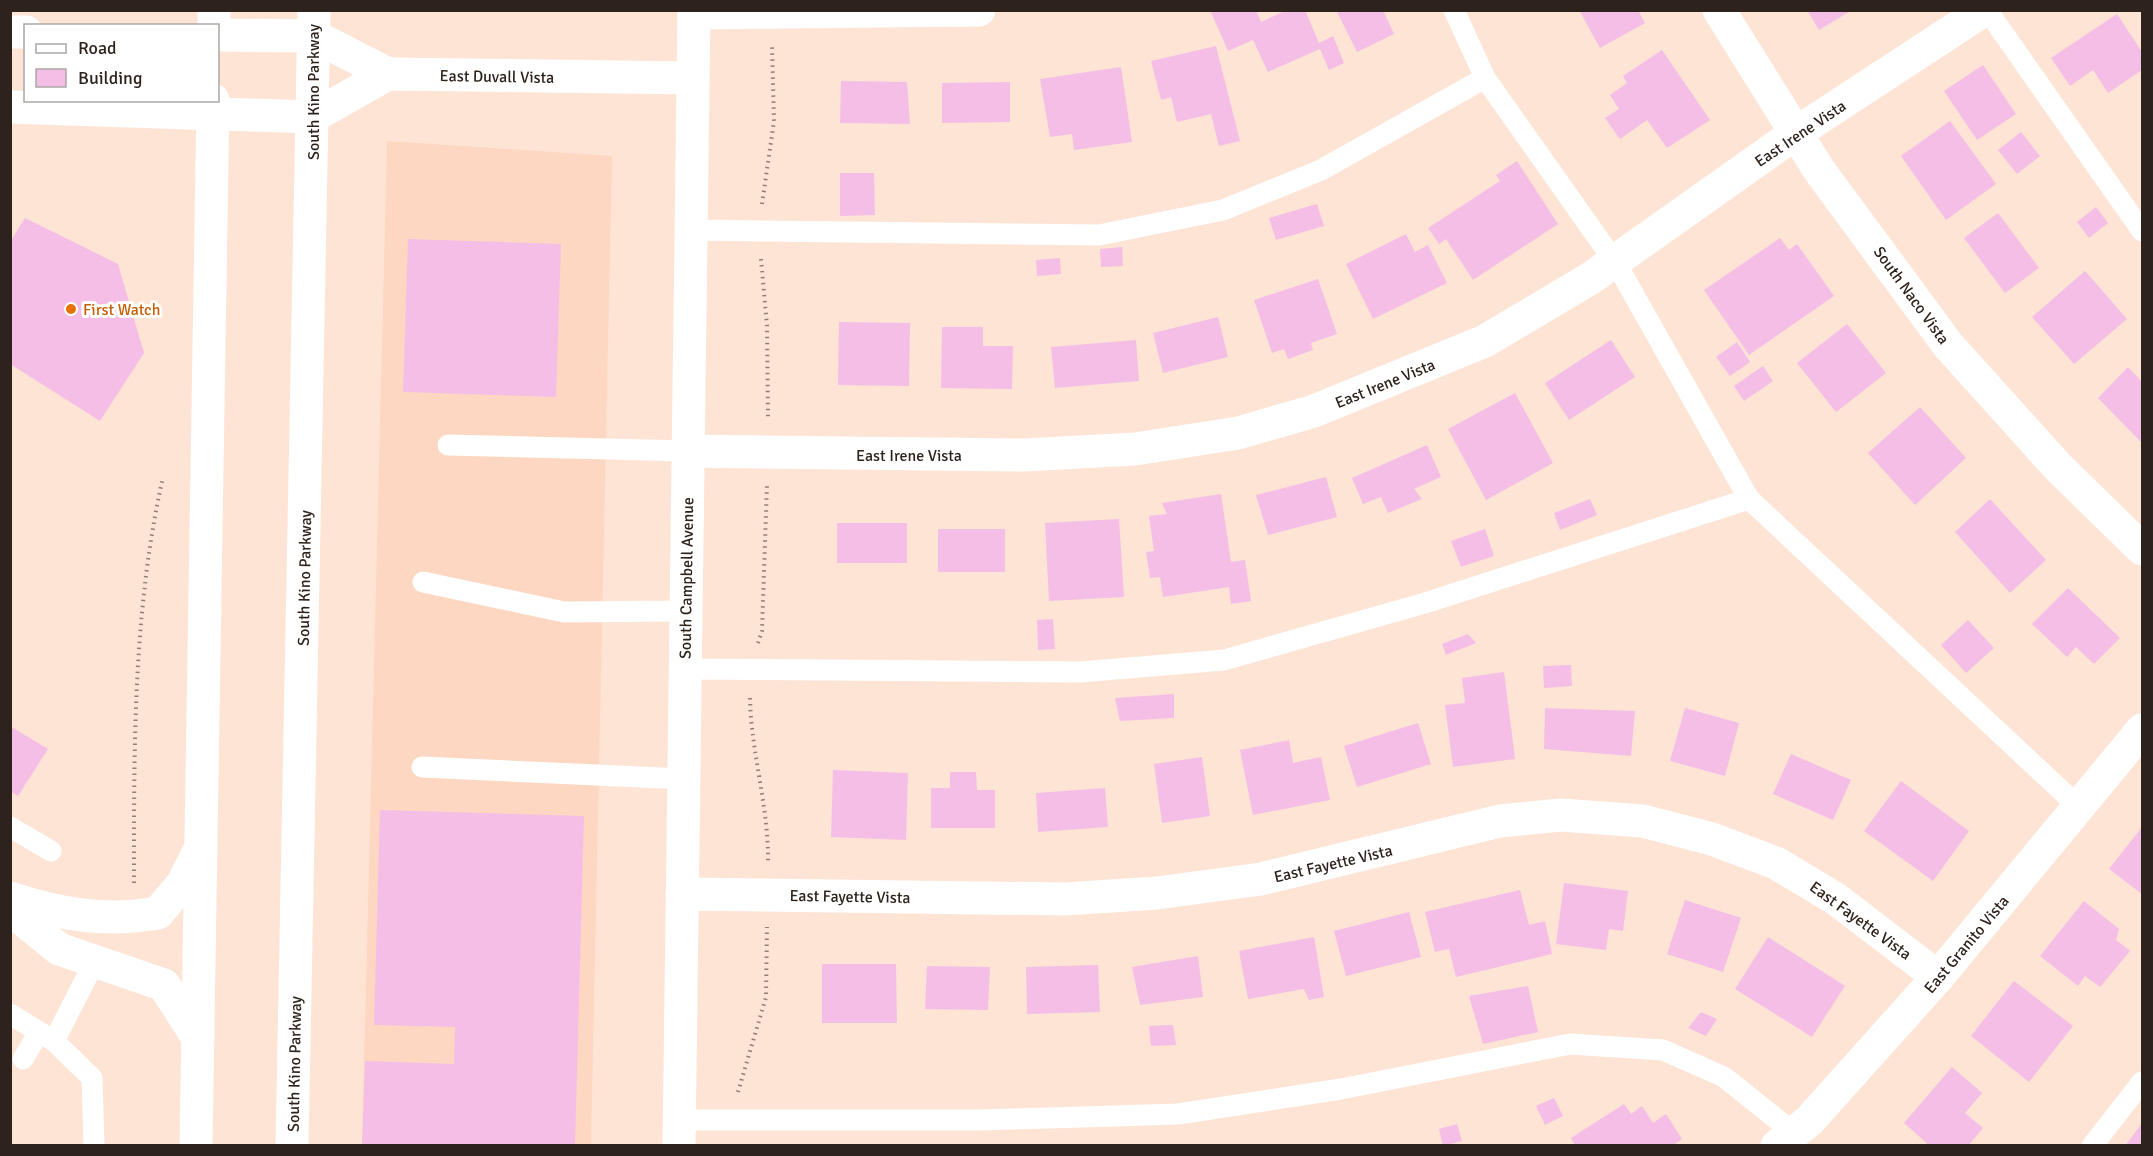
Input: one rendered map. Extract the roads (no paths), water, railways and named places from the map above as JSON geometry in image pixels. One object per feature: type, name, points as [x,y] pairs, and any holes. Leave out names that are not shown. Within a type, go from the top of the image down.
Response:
[{"type":"street","points":[[694,12],[979,10]]},
{"type":"street","name":"South Naco Vista","points":[[1719,10],[1820,170],[1948,345],[2059,468],[2142,549]]},
{"type":"street","name":"East Irene Vista","points":[[687,452],[1024,455],[1135,449],[1238,433],[1314,411],[1485,341],[1615,262],[1796,133],[1986,10]]},
{"type":"street","name":"South Campbell Avenue","points":[[680,1133],[694,12]]},
{"type":"street","points":[[10,107],[213,107],[312,117],[388,74],[314,23],[219,34]]},
{"type":"street","name":"South Kino Parkway","points":[[292,1146],[314,23]]},
{"type":"street","name":"East Duvall Vista","points":[[388,74],[693,78]]},
{"type":"street","points":[[196,1146],[213,107]]},
{"type":"street","name":"East Granito Vista","points":[[1785,1139],[1809,1121],[1938,977],[2080,808],[2142,730]]},
{"type":"street","name":"East Fayette Vista","points":[[682,894],[1065,899],[1157,893],[1261,879],[1500,822],[1573,816],[1643,821],[1712,838],[1776,863],[1836,899],[1938,977]]},
{"type":"street","points":[[10,898],[53,912],[123,919],[158,913],[183,883],[201,847]]},
{"type":"street","points":[[10,909],[59,950],[164,985],[198,1038]]},
{"type":"lane","points":[[1454,10],[1485,78],[1615,262],[1749,499],[2080,808]]},
{"type":"lane","points":[[1986,10],[2142,231]]},
{"type":"lane","points":[[690,230],[1087,235],[1110,233],[1223,210],[1321,170],[1485,78]]},
{"type":"lane","points":[[448,445],[687,452]]},
{"type":"lane","points":[[685,669],[1080,672],[1224,660],[1425,603],[1749,499]]},
{"type":"lane","points":[[423,582],[564,612],[686,611]]},
{"type":"lane","points":[[422,767],[684,779]]},
{"type":"lane","points":[[10,827],[51,851]]},
{"type":"lane","points":[[23,1059],[46,1036],[95,961]]},
{"type":"lane","points":[[10,1014],[46,1036],[92,1078],[94,1146]]},
{"type":"lane","points":[[680,1133],[738,1120],[979,1120],[1178,1114],[1341,1089],[1570,1044],[1663,1050],[1724,1077],[1785,1139]]},
{"type":"lane","points":[[2092,1146],[2142,1082]]},
{"type":"place","name":"First Watch","points":[[71,309]]}]
